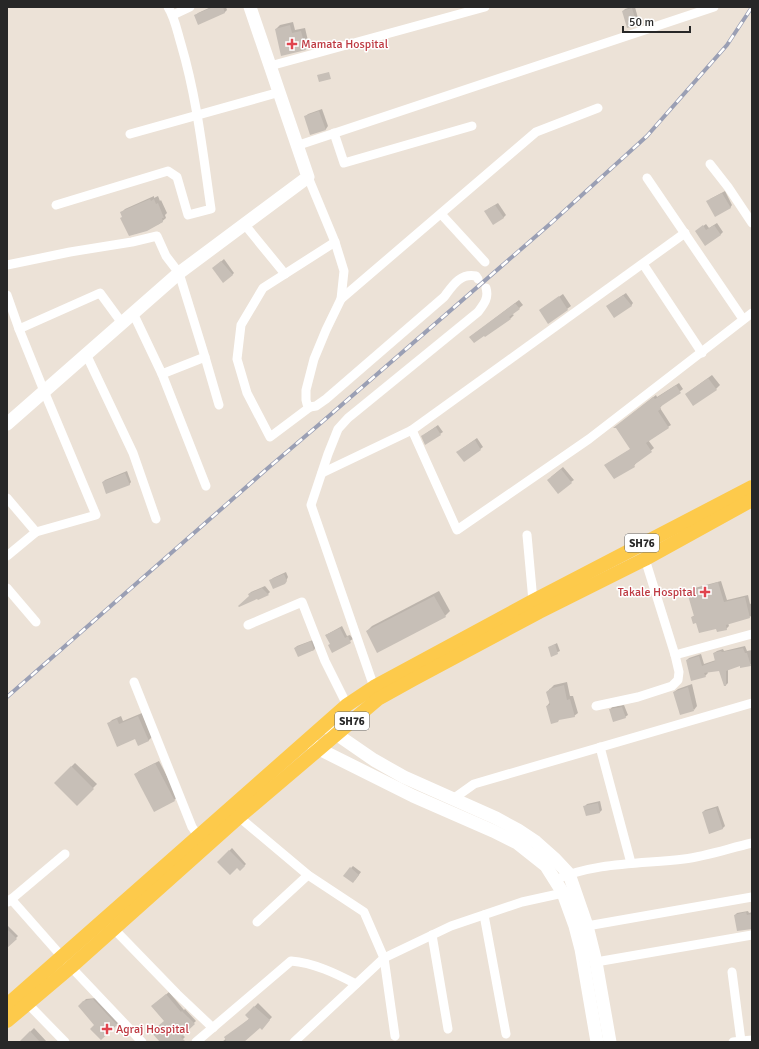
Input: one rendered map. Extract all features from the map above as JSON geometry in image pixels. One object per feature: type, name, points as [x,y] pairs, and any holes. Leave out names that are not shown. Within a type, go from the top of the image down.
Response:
[{"type":"main road","points":[[7,424],[178,273],[245,225],[308,176],[299,145],[250,7]]},
{"type":"main road","name":"SH76","points":[[7,1021],[27,1004],[66,962],[199,837],[347,705],[374,687],[533,600],[752,487]]},
{"type":"main road","name":"SH76","points":[[7,1005],[113,928],[239,817],[378,699],[539,612],[645,559],[752,500]]},
{"type":"main road","points":[[323,725],[369,757],[392,770],[496,818],[518,830],[550,854],[569,874],[587,926],[596,962],[610,1042]]},
{"type":"main road","points":[[307,740],[319,749],[413,796],[517,843],[546,866],[563,893],[575,926],[581,949],[597,1042]]},
{"type":"street","points":[[56,205],[168,171],[177,177],[188,215],[211,209],[197,116],[186,60],[170,11],[190,7]]},
{"type":"street","points":[[270,66],[485,7]]},
{"type":"street","points":[[299,145],[714,7]]},
{"type":"street","points":[[130,134],[280,92]]},
{"type":"street","points":[[310,407],[306,400],[306,390],[314,359],[333,314],[342,299],[536,132],[598,108]]},
{"type":"street","points":[[334,134],[344,163],[472,126]]},
{"type":"street","points":[[710,164],[752,222]]},
{"type":"street","points":[[308,176],[335,242],[344,271],[342,299]]},
{"type":"street","points":[[647,178],[743,319]]},
{"type":"street","points":[[441,214],[484,262]]},
{"type":"street","points":[[245,225],[285,274]]},
{"type":"street","points":[[322,473],[412,430],[685,233]]},
{"type":"street","points":[[7,265],[157,236],[166,256],[178,273],[219,405]]},
{"type":"street","points":[[335,242],[263,288],[241,325],[237,359],[247,393],[270,437],[310,407],[316,406],[326,399],[444,297],[464,276],[469,274],[476,276],[478,279]]},
{"type":"street","points":[[643,264],[702,353]]},
{"type":"street","points":[[374,687],[311,506],[338,429],[348,418],[478,312],[484,304],[487,296],[486,288]]},
{"type":"street","points":[[20,329],[100,293],[122,323]]},
{"type":"street","points":[[7,295],[44,391],[96,515],[36,532],[7,556]]},
{"type":"street","points":[[134,313],[162,374],[206,486]]},
{"type":"street","points":[[412,430],[457,530],[589,439],[752,313]]},
{"type":"street","points":[[86,354],[133,453],[156,519]]},
{"type":"street","points":[[162,374],[205,357]]},
{"type":"street","points":[[7,498],[36,532]]},
{"type":"street","points":[[528,535],[533,600]]},
{"type":"street","points":[[596,706],[638,697],[672,686],[678,680],[679,672],[675,655],[645,559]]},
{"type":"street","points":[[7,588],[36,622]]},
{"type":"street","points":[[248,625],[302,602],[325,661],[347,705]]},
{"type":"street","points":[[675,655],[752,634]]},
{"type":"street","points":[[134,682],[192,827],[199,837]]},
{"type":"street","points":[[453,799],[474,784],[752,703]]},
{"type":"street","points":[[600,747],[631,863]]},
{"type":"street","points":[[239,817],[308,874],[364,912],[384,958],[395,1036]]},
{"type":"street","points":[[555,880],[569,874],[617,864],[686,858],[752,843]]},
{"type":"street","points":[[65,854],[9,900],[142,1042]]},
{"type":"street","points":[[257,922],[308,874]]},
{"type":"street","points":[[294,1042],[384,958],[451,926],[522,902],[563,893]]},
{"type":"street","points":[[587,926],[752,897]]},
{"type":"street","points":[[484,915],[506,1034]]},
{"type":"street","points":[[113,928],[177,994],[213,1028]]},
{"type":"street","points":[[432,935],[448,1028]]},
{"type":"street","points":[[596,962],[752,935]]},
{"type":"street","points":[[196,1042],[291,961],[305,962],[332,972],[356,984]]},
{"type":"street","points":[[732,972],[737,1042],[752,1040]]},
{"type":"street","points":[[27,1004],[65,1042]]},
{"type":"building","points":[[213,7],[223,7],[225,13],[198,25],[194,15]]},
{"type":"building","points":[[632,8],[637,25],[627,28],[622,11]]},
{"type":"building","points":[[290,25],[292,33],[301,31],[306,50],[281,56],[275,29]]},
{"type":"building","points":[[329,72],[331,79],[319,82],[317,75]]},
{"type":"building","points":[[319,111],[326,130],[310,135],[304,116]]},
{"type":"building","points":[[722,193],[731,208],[715,217],[706,201]]},
{"type":"building","points":[[150,199],[151,201],[154,199],[156,204],[158,203],[164,218],[162,218],[163,222],[147,231],[129,236],[120,218],[122,217],[120,212]]},
{"type":"building","points":[[495,205],[504,218],[493,225],[484,211]]},
{"type":"building","points":[[703,225],[706,230],[714,225],[721,235],[705,246],[695,231]]},
{"type":"building","points":[[221,261],[233,275],[223,283],[212,268]]},
{"type":"building","points":[[623,295],[632,306],[614,318],[606,306]]},
{"type":"building","points":[[559,296],[568,310],[548,324],[539,310]]},
{"type":"building","points":[[515,303],[520,309],[509,317],[511,319],[474,343],[469,337]]},
{"type":"building","points":[[708,378],[717,390],[693,406],[685,394]]},
{"type":"building","points":[[676,385],[681,393],[660,407],[661,409],[658,411],[669,428],[646,443],[652,452],[634,465],[635,467],[614,479],[604,465],[630,449],[616,428],[613,428],[653,397],[655,399]]},
{"type":"building","points":[[436,427],[441,435],[425,445],[421,436]]},
{"type":"building","points":[[475,440],[481,450],[464,462],[456,452]]},
{"type":"building","points":[[561,469],[572,483],[558,494],[547,480]]},
{"type":"building","points":[[125,473],[130,485],[106,494],[102,482]]},
{"type":"building","points":[[284,574],[287,581],[285,584],[273,589],[269,580]]},
{"type":"building","points":[[718,582],[724,602],[745,597],[750,618],[726,625],[727,630],[717,632],[716,629],[699,633],[696,623],[693,624],[691,617],[694,616],[687,592]]},
{"type":"building","points":[[262,588],[269,595],[239,607],[238,606],[249,596],[248,594]]},
{"type":"building","points":[[434,596],[446,617],[377,653],[366,631]]},
{"type":"building","points":[[340,628],[345,638],[348,636],[351,643],[332,653],[328,645],[330,644],[325,635]]},
{"type":"building","points":[[311,641],[314,650],[298,657],[294,648]]},
{"type":"building","points":[[555,644],[558,654],[551,657],[548,647]]},
{"type":"building","points":[[743,648],[745,653],[747,653],[751,666],[740,668],[740,666],[726,671],[726,686],[724,686],[719,671],[704,673],[706,677],[691,681],[686,660],[699,656],[702,666],[715,661],[713,653]]},
{"type":"building","points":[[564,685],[567,700],[570,699],[575,717],[559,720],[558,722],[551,724],[546,706],[550,705],[546,692],[549,689]]},
{"type":"building","points":[[688,687],[694,711],[680,715],[673,692]]},
{"type":"building","points":[[622,707],[626,718],[613,722],[609,709]]},
{"type":"building","points":[[138,716],[149,741],[138,746],[135,739],[117,747],[107,723],[117,719],[119,724]]},
{"type":"building","points":[[155,763],[175,801],[154,812],[134,774]]},
{"type":"building","points":[[71,766],[94,789],[77,806],[54,783]]},
{"type":"building","points":[[598,803],[600,813],[586,816],[583,806]]},
{"type":"building","points":[[716,808],[723,829],[709,834],[702,812]]},
{"type":"building","points":[[229,850],[245,866],[240,871],[237,868],[230,875],[217,862]]},
{"type":"building","points":[[350,867],[359,875],[353,883],[343,876]]},
{"type":"building","points":[[746,912],[747,915],[752,914],[752,929],[737,931],[734,915]]},
{"type":"building","points":[[7,929],[17,939],[7,948]]},
{"type":"building","points":[[166,994],[181,1012],[182,1011],[195,1024],[181,1037],[186,1042],[160,1042],[151,1032],[164,1021],[151,1006]]},
{"type":"building","points":[[93,999],[117,1025],[101,1040],[90,1029],[94,1025],[78,1006],[83,1001]]},
{"type":"building","points":[[254,1006],[270,1020],[262,1030],[260,1028],[244,1042],[227,1042],[224,1037],[249,1019],[245,1015]]},
{"type":"building","points":[[30,1031],[40,1042],[19,1042]]},
{"type":"railway","points":[[7,697],[268,468],[550,224],[647,136],[727,45],[752,7]]},
{"type":"place","name":"Mamata Hospital","points":[[292,44]]},
{"type":"place","name":"Takale Hospital","points":[[705,592]]},
{"type":"place","name":"Agraj Hospital","points":[[107,1029]]}]
